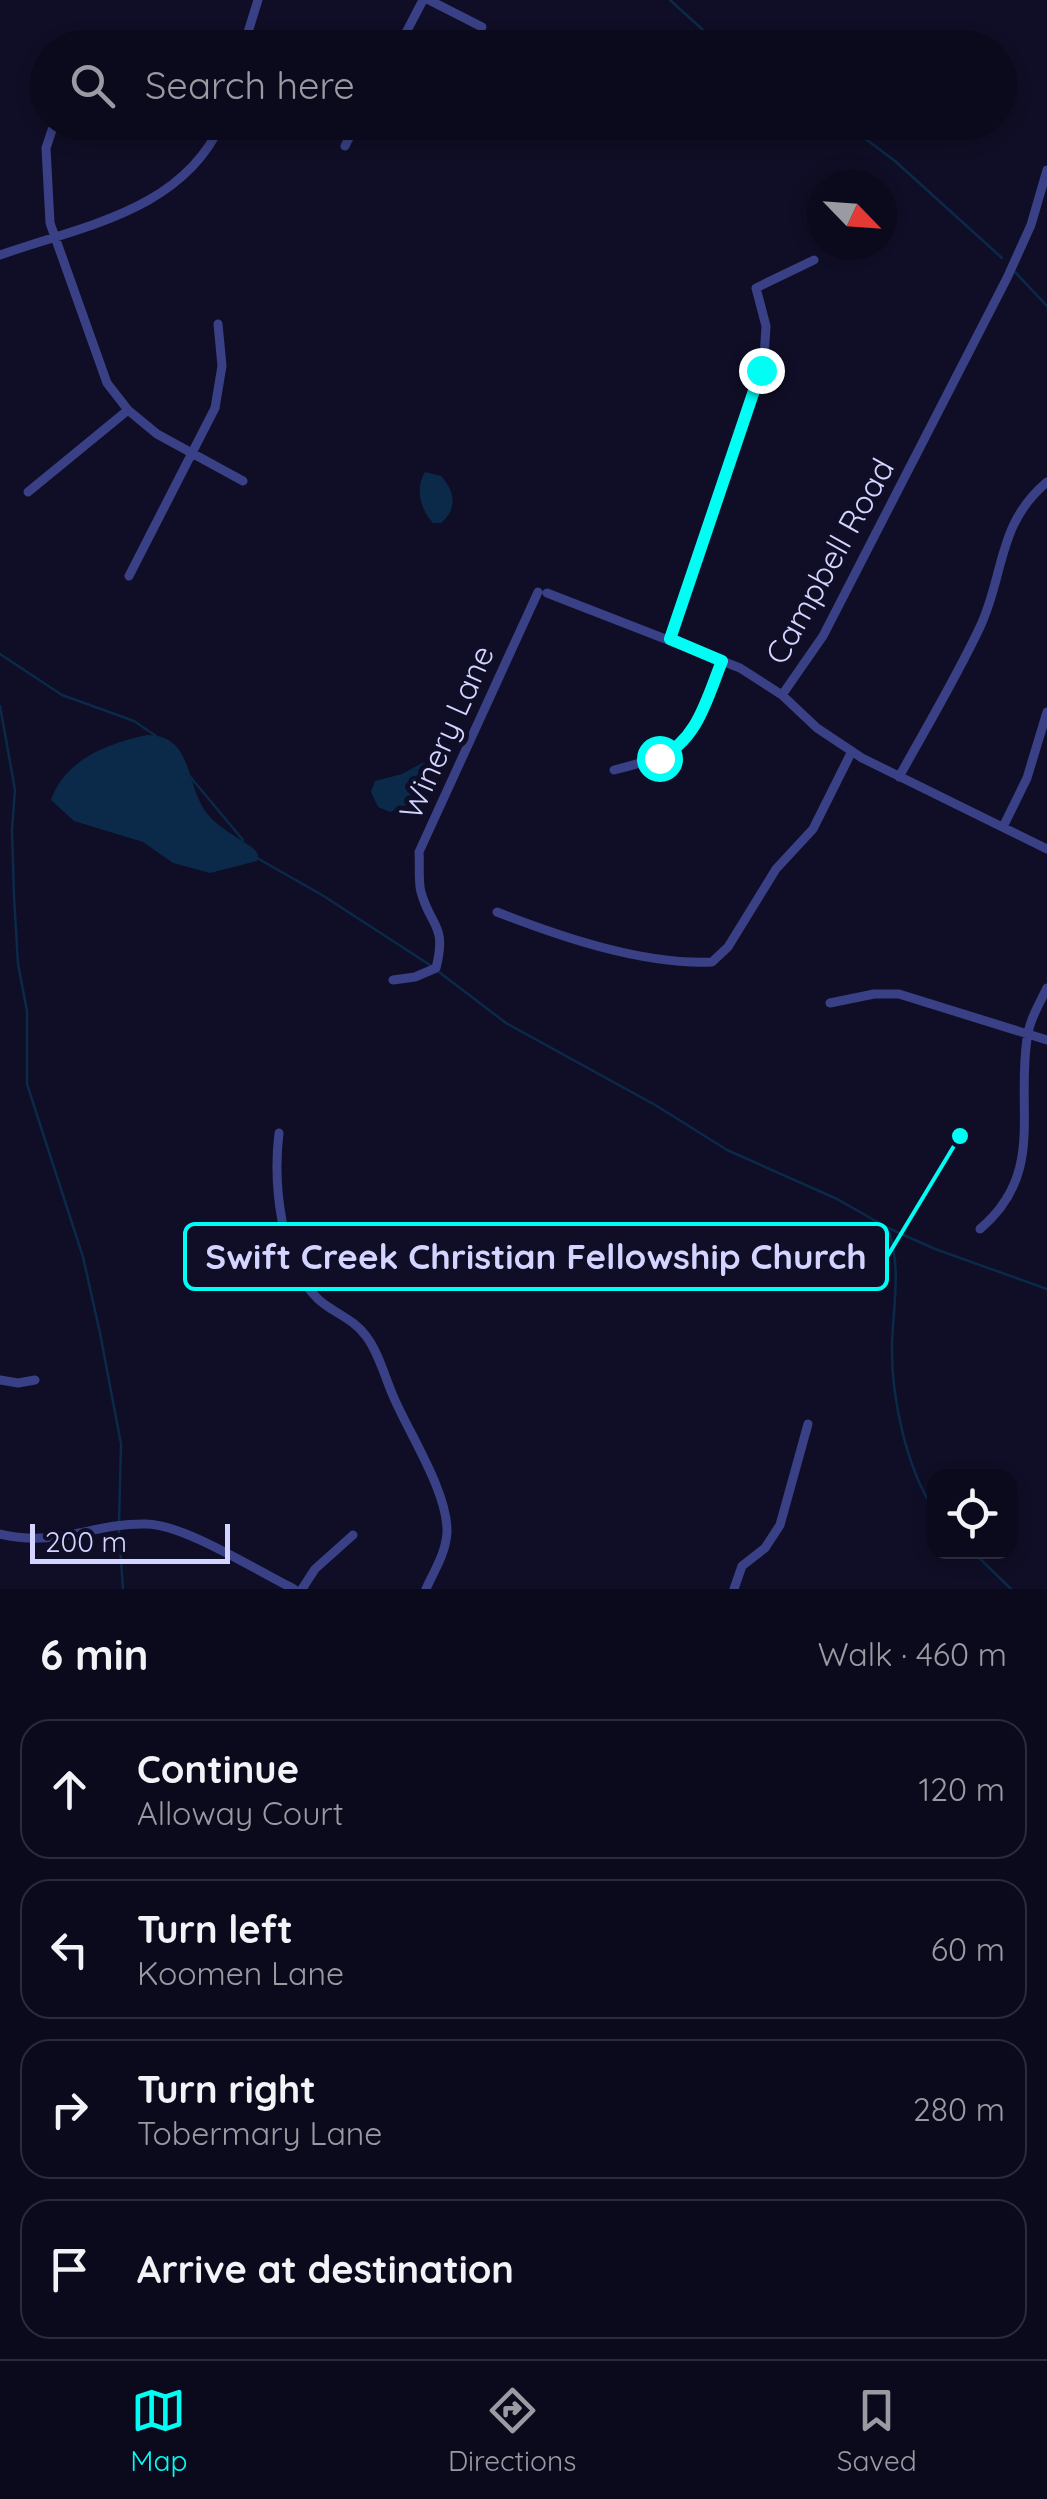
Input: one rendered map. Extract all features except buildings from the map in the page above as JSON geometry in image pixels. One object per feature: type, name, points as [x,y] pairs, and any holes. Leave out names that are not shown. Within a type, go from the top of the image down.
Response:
[{"type":"street","points":[[249,30],[258,0]]},
{"type":"street","points":[[408,30],[426,0],[482,27]]},
{"type":"street","points":[[49,140],[48,212],[103,374],[128,410],[157,434],[243,481]]},
{"type":"street","points":[[0,256],[162,195],[196,166],[211,140]]},
{"type":"street","points":[[344,146],[348,140]]},
{"type":"street","name":"Campbell Road","points":[[1047,170],[1031,225],[1007,278],[823,636],[782,695],[817,728],[852,752],[1047,849]]},
{"type":"street","points":[[782,695],[751,674],[670,639],[761,370],[766,334],[756,288],[814,260]]},
{"type":"street","points":[[128,576],[210,419],[220,390],[218,324]]},
{"type":"street","points":[[28,492],[128,410]]},
{"type":"street","points":[[899,778],[986,614],[1010,527],[1024,504],[1047,482]]},
{"type":"street","name":"Winery Lane","points":[[394,980],[436,968],[440,950],[438,926],[421,892],[420,852],[542,592],[670,639]]},
{"type":"street","points":[[614,770],[659,758],[685,741],[722,661]]},
{"type":"street","points":[[1003,828],[1031,767],[1047,712]]},
{"type":"street","points":[[497,912],[568,940],[690,964],[712,962],[728,947],[776,869],[814,829],[852,752]]},
{"type":"street","points":[[980,1229],[1002,1208],[1022,1170],[1027,1034],[1047,988]]},
{"type":"street","points":[[830,1003],[874,994],[899,994],[1047,1040]]},
{"type":"street","points":[[279,1133],[278,1199],[291,1252],[312,1292],[321,1302],[352,1320],[371,1344],[438,1491],[447,1529],[444,1552],[426,1589]]},
{"type":"street","points":[[0,1380],[35,1380]]},
{"type":"street","points":[[734,1589],[742,1566],[765,1548],[780,1525],[808,1424]]},
{"type":"street","points":[[0,1534],[44,1539],[113,1527],[160,1525],[294,1589]]},
{"type":"street","points":[[302,1589],[315,1569],[353,1535]]},
{"type":"water","points":[[425,472],[441,476],[452,494],[450,512],[441,523],[433,523],[422,505],[420,485]]},
{"type":"water","points":[[147,735],[162,737],[181,753],[209,816],[254,849],[257,861],[210,873],[173,863],[143,842],[74,821],[51,800],[67,774],[90,755]]},
{"type":"water","points":[[422,763],[428,764],[412,803],[390,812],[378,807],[371,792],[375,781],[402,774]]},
{"type":"waterway","points":[[670,0],[703,30]]},
{"type":"waterway","points":[[867,140],[1002,258]]},
{"type":"waterway","points":[[1015,272],[1047,306]]},
{"type":"waterway","points":[[0,654],[62,695],[134,721],[156,736]]},
{"type":"waterway","points":[[0,706],[15,790],[14,896],[18,964],[27,1011],[27,1084],[83,1257],[100,1333],[121,1444],[119,1523]]},
{"type":"waterway","points":[[187,773],[243,840]]},
{"type":"waterway","points":[[257,858],[433,967]]},
{"type":"waterway","points":[[439,972],[506,1023],[657,1106],[727,1150],[837,1199],[935,1249],[1047,1289]]},
{"type":"waterway","points":[[888,1229],[896,1272],[892,1345],[897,1408],[908,1452],[927,1498]]},
{"type":"waterway","points":[[119,1531],[123,1589]]},
{"type":"waterway","points":[[980,1559],[1011,1589]]},
{"type":"place","name":"Swift Creek Christian Fellowship Church","points":[[960,1136]]},
{"type":"route","points":[[659,758],[670,754],[690,735],[722,661],[670,639],[761,370]]}]
